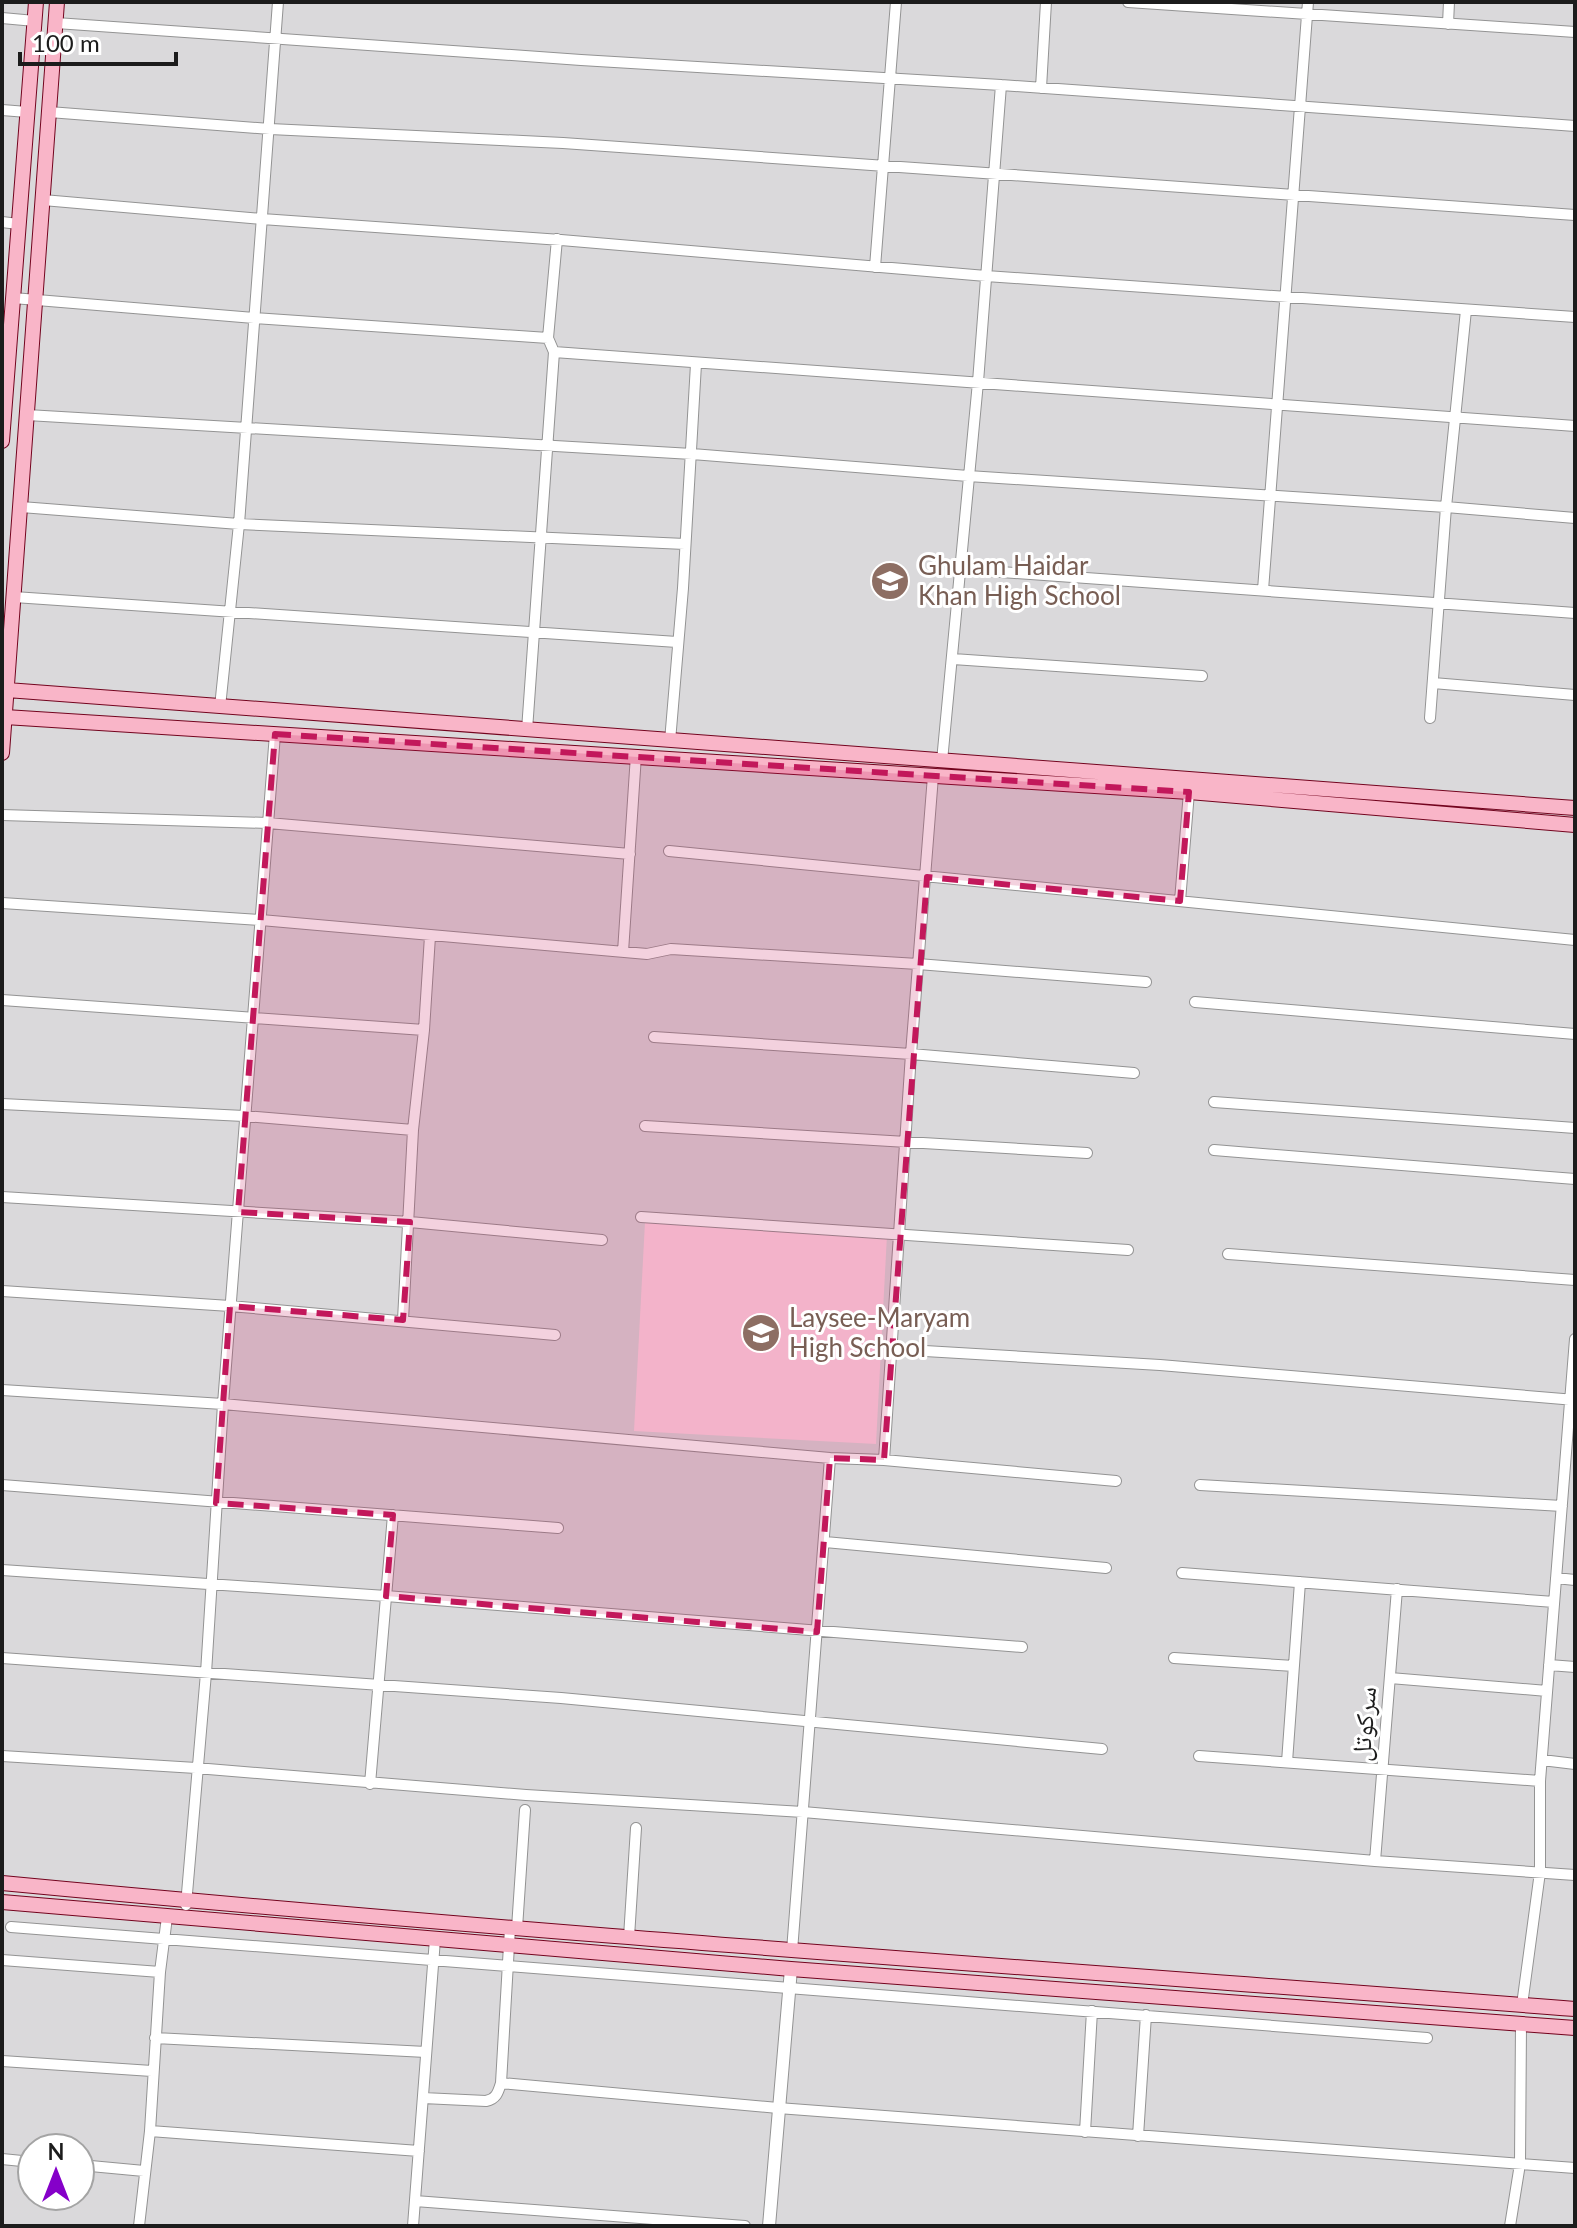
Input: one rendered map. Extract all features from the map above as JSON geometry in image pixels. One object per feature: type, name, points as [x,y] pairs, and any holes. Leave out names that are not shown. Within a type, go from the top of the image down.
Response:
[{"type":"main road","points":[[2,441],[6,321],[13,298],[36,2]]},
{"type":"main road","points":[[2,753],[57,2]]},
{"type":"main road","points":[[7,690],[1575,808]]},
{"type":"main road","points":[[5,717],[1189,792],[1575,825]]},
{"type":"main road","points":[[833,769],[834,753]]},
{"type":"main road","points":[[2,1883],[792,1951],[1575,2009]]},
{"type":"main road","points":[[2,1902],[714,1963],[1382,2011],[1575,2028]]},
{"type":"main road","points":[[665,1958],[673,1950],[666,1940]]},
{"type":"main road","points":[[714,1963],[708,1953],[715,1944]]},
{"type":"main road","points":[[1382,2011],[1386,2003],[1385,1993]]},
{"type":"main road","points":[[1432,1999],[1428,2006],[1432,2017]]},
{"type":"street","points":[[220,707],[239,524],[278,2]]},
{"type":"street","points":[[875,267],[896,2]]},
{"type":"street","points":[[1041,88],[1046,2]]},
{"type":"street","points":[[1128,2],[1575,32]]},
{"type":"street","points":[[1263,590],[1308,2]]},
{"type":"street","points":[[1448,24],[1449,2]]},
{"type":"street","points":[[2,18],[35,21]]},
{"type":"street","points":[[56,23],[1575,126]]},
{"type":"street","points":[[942,761],[978,382],[1001,85]]},
{"type":"street","points":[[2,110],[27,112]]},
{"type":"street","points":[[49,112],[270,129],[563,143],[1575,215]]},
{"type":"street","points":[[43,200],[557,239],[986,276],[1575,317]]},
{"type":"street","points":[[2,222],[18,224]]},
{"type":"street","points":[[527,730],[554,352],[548,338],[557,239]]},
{"type":"street","points":[[13,298],[548,338]]},
{"type":"street","points":[[1430,718],[1441,605],[1446,507],[1466,310]]},
{"type":"street","points":[[554,352],[1575,426]]},
{"type":"street","points":[[670,741],[696,364]]},
{"type":"street","points":[[27,415],[692,454],[1575,518]]},
{"type":"street","points":[[21,507],[239,524],[685,544]]},
{"type":"street","points":[[960,569],[1575,613]]},
{"type":"street","points":[[14,597],[677,642]]},
{"type":"street","points":[[953,659],[1202,676]]},
{"type":"street","points":[[1433,683],[1575,695]]},
{"type":"street","points":[[185,1919],[275,734]]},
{"type":"street","points":[[623,952],[636,755]]},
{"type":"street","points":[[884,1460],[933,776]]},
{"type":"street","points":[[1180,901],[1189,792]]},
{"type":"street","points":[[2,815],[268,823],[630,854]]},
{"type":"street","points":[[669,851],[1575,940]]},
{"type":"street","points":[[2,903],[261,920],[647,954],[671,949],[1146,982]]},
{"type":"street","points":[[403,1320],[413,1130],[430,936]]},
{"type":"street","points":[[2,1000],[424,1030]]},
{"type":"street","points":[[1195,1002],[1575,1034]]},
{"type":"street","points":[[654,1037],[1134,1073]]},
{"type":"street","points":[[1214,1102],[1575,1128]]},
{"type":"street","points":[[2,1104],[244,1116],[413,1130]]},
{"type":"street","points":[[645,1126],[1087,1153]]},
{"type":"street","points":[[1214,1150],[1575,1179]]},
{"type":"street","points":[[2,1197],[410,1222],[602,1240]]},
{"type":"street","points":[[641,1217],[1128,1250]]},
{"type":"street","points":[[1228,1254],[1575,1280]]},
{"type":"street","points":[[2,1291],[230,1306],[555,1335]]},
{"type":"street","points":[[1522,2005],[1540,1872],[1540,1781],[1573,1400],[1575,1339]]},
{"type":"street","points":[[891,1349],[1160,1365],[1573,1400]]},
{"type":"street","points":[[2,1390],[223,1404],[1116,1481]]},
{"type":"street","points":[[792,1951],[830,1458]]},
{"type":"street","points":[[2,1485],[558,1528]]},
{"type":"street","points":[[1200,1485],[1562,1506]]},
{"type":"street","points":[[1563,1493],[1575,1494]]},
{"type":"street","points":[[370,1784],[393,1515]]},
{"type":"street","points":[[825,1542],[1106,1568]]},
{"type":"street","points":[[2,1570],[386,1596],[1022,1647]]},
{"type":"street","points":[[1182,1573],[1554,1602]]},
{"type":"street","points":[[1556,1578],[1575,1580]]},
{"type":"street","points":[[1287,1762],[1300,1582]]},
{"type":"street","name":"سرکوتل","points":[[1375,1861],[1397,1589]]},
{"type":"street","points":[[2,1658],[561,1698],[1102,1749]]},
{"type":"street","points":[[1174,1658],[1294,1666]]},
{"type":"street","points":[[1549,1665],[1575,1667]]},
{"type":"street","points":[[1390,1678],[1547,1691]]},
{"type":"street","points":[[2,1756],[803,1812],[1575,1875]]},
{"type":"street","points":[[1199,1756],[1540,1781]]},
{"type":"street","points":[[1542,1760],[1575,1764]]},
{"type":"street","points":[[423,2098],[486,2101],[495,2097],[501,2083],[508,1945],[513,1928],[525,1810]]},
{"type":"street","points":[[629,1937],[636,1828]]},
{"type":"street","points":[[139,2226],[167,1917]]},
{"type":"street","points":[[11,1927],[1427,2038]]},
{"type":"street","points":[[413,2226],[435,1939]]},
{"type":"street","points":[[2,1960],[160,1972]]},
{"type":"street","points":[[769,2226],[791,1969]]},
{"type":"street","points":[[1085,2132],[1092,2011]]},
{"type":"street","points":[[1138,2136],[1146,2015]]},
{"type":"street","points":[[1510,2226],[1520,2164],[1521,2024]]},
{"type":"street","points":[[155,2038],[426,2052]]},
{"type":"street","points":[[2,2061],[152,2071]]},
{"type":"street","points":[[501,2083],[778,2108],[1575,2168]]},
{"type":"street","points":[[150,2131],[419,2151]]},
{"type":"street","points":[[96,2166],[144,2171]]},
{"type":"street","points":[[415,2201],[745,2226]]},
{"type":"highlighted area","points":[[275,734],[1189,792],[1180,901],[927,877],[884,1460],[830,1458],[817,1632],[386,1596],[393,1515],[216,1503],[230,1306],[403,1320],[410,1222],[238,1212]]},
{"type":"shaded area","points":[[2,2],[1575,2],[1575,2226],[2,2226]]},
{"type":"shaded area","name":"Laysee-Maryam High School","points":[[645,1222],[887,1235],[876,1444],[634,1431]]},
{"type":"place","name":"Ghulam Haidar Khan High School","points":[[890,581]]},
{"type":"place","name":"Laysee-Maryam High School","points":[[761,1333]]}]
